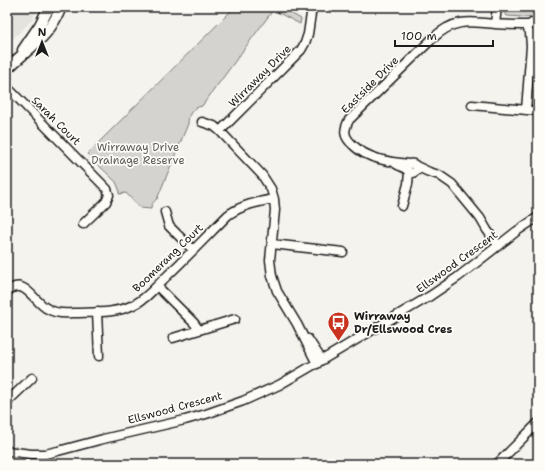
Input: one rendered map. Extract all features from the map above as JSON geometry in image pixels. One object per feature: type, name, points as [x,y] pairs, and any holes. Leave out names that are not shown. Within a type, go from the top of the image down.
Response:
[{"type":"main road","points":[[17,59],[40,26],[49,7]]},
{"type":"main road","points":[[7,69],[37,43],[46,33],[61,7]]},
{"type":"street","name":"Wirraway Drive","points":[[220,131],[301,50],[308,34],[312,7]]},
{"type":"street","points":[[495,24],[497,7]]},
{"type":"street","name":"Eastside Drive","points":[[500,243],[490,228],[452,184],[439,175],[412,169],[362,153],[348,141],[345,128],[349,120],[442,30],[462,22],[478,22],[510,25],[534,30]]},
{"type":"street","points":[[526,110],[531,46],[534,30]]},
{"type":"street","name":"Sarah Court","points":[[7,87],[107,189],[109,195],[106,202],[83,224]]},
{"type":"street","points":[[472,105],[538,111]]},
{"type":"street","points":[[202,122],[214,126],[220,131],[262,175],[271,189],[275,210],[270,260],[272,276],[277,291],[297,324],[313,345],[319,362]]},
{"type":"street","points":[[402,206],[412,169]]},
{"type":"street","name":"Boomerang Court","points":[[7,292],[16,287],[22,287],[40,304],[55,312],[97,312],[117,310],[132,306],[148,295],[228,215],[248,205],[274,199]]},
{"type":"street","points":[[165,212],[169,226],[193,250]]},
{"type":"street","name":"Ellswood Crescent","points":[[7,451],[31,454],[58,452],[109,437],[206,414],[261,393],[279,385],[319,362],[438,291],[500,243],[538,217]]},
{"type":"street","points":[[272,244],[343,252]]},
{"type":"street","points":[[157,286],[194,323],[199,330]]},
{"type":"street","points":[[97,312],[99,356]]},
{"type":"street","points":[[173,338],[236,319]]},
{"type":"street","points":[[7,402],[32,378]]},
{"type":"street","points":[[497,464],[538,423]]},
{"type":"shaded area","points":[[7,7],[37,7],[33,19],[7,45]]},
{"type":"green space","name":"Wirraway Drive Drainage Reserve","points":[[235,7],[280,7],[301,19],[300,24],[273,10],[202,106],[191,112],[188,124],[157,199],[152,204],[151,209],[140,208],[126,193],[119,194],[119,189],[116,182],[87,154]]},
{"type":"green space","points":[[504,7],[538,7],[538,18],[507,16],[503,12]]},
{"type":"place","name":"Wirraway Dr/Ellswood Cres","points":[[339,342]]}]
